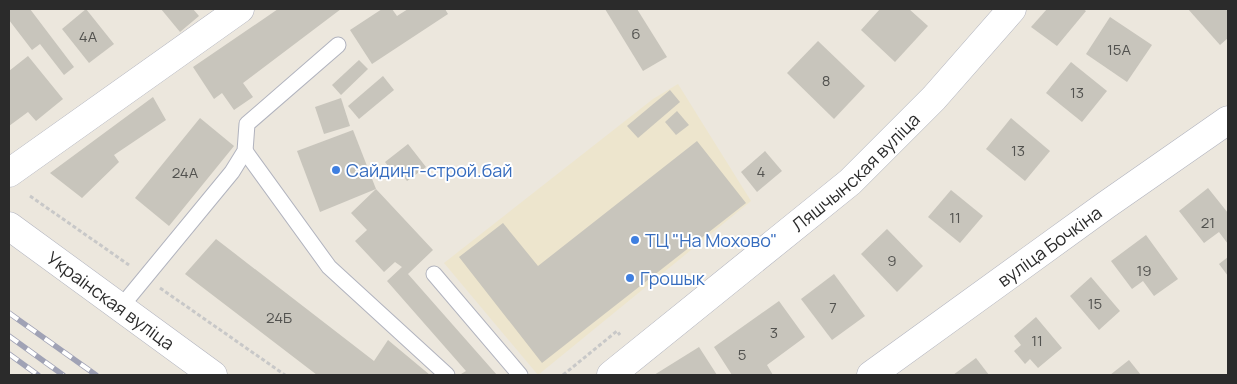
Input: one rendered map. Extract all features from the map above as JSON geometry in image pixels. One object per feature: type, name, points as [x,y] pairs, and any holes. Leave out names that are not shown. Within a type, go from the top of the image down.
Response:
[{"type":"street","points":[[9,173],[240,9]]},
{"type":"street","name":"Ляшчынская вуліца","points":[[611,375],[850,182],[934,98],[1012,9]]},
{"type":"street","name":"вуліца Бочкіна","points":[[871,375],[1106,204],[1228,120]]},
{"type":"street","name":"Украінская вуліца","points":[[9,226],[213,375]]},
{"type":"lane","points":[[120,308],[232,172],[245,151],[247,124],[338,45]]},
{"type":"lane","points":[[245,151],[329,267],[447,375]]},
{"type":"lane","points":[[434,274],[520,375]]},
{"type":"shaded area","points":[[678,84],[751,201],[538,375],[444,263],[653,99]]},
{"type":"building","points":[[9,9],[30,9],[74,67],[64,75],[40,44],[32,50],[9,20]]},
{"type":"building","points":[[86,9],[114,44],[89,63],[62,29]]},
{"type":"building","points":[[161,9],[193,9],[199,16],[180,32]]},
{"type":"building","points":[[278,9],[341,9],[243,83],[253,97],[234,110],[222,93],[214,99],[193,67]]},
{"type":"building","points":[[382,9],[392,9],[397,16],[408,9],[445,9],[448,14],[372,64],[350,30]]},
{"type":"building","points":[[605,9],[637,9],[667,57],[643,71]]},
{"type":"building","points":[[880,9],[909,9],[928,26],[895,62],[861,30]]},
{"type":"building","points":[[1047,9],[1083,9],[1086,11],[1057,46],[1031,27]]},
{"type":"building","points":[[1188,9],[1228,9],[1228,38],[1220,45]]},
{"type":"building","points":[[1110,17],[1152,45],[1127,82],[1086,54]]},
{"type":"building","points":[[818,41],[865,86],[834,119],[787,73]]},
{"type":"building","points":[[28,56],[63,99],[36,121],[28,112],[9,126],[9,71]]},
{"type":"building","points":[[359,60],[368,69],[341,95],[332,85]]},
{"type":"building","points":[[1071,62],[1107,91],[1082,122],[1046,93]]},
{"type":"building","points":[[383,76],[394,90],[359,119],[348,106]]},
{"type":"building","points":[[670,90],[680,102],[638,138],[627,126]]},
{"type":"building","points":[[153,97],[166,120],[114,155],[119,162],[82,198],[50,173]]},
{"type":"building","points":[[341,98],[350,126],[324,134],[315,107]]},
{"type":"building","points":[[677,111],[689,125],[676,135],[665,122]]},
{"type":"building","points":[[200,118],[234,146],[169,226],[135,198]]},
{"type":"building","points":[[1011,118],[1050,151],[1025,181],[986,149]]},
{"type":"building","name":"Сайдинг-строй.бай","points":[[353,130],[376,189],[320,212],[297,151]]},
{"type":"building","name":"ТЦ \"На Мохово\"","points":[[697,141],[746,203],[542,363],[459,257],[503,223],[538,266]]},
{"type":"building","points":[[408,144],[426,167],[407,181],[397,168],[392,171],[385,162]]},
{"type":"building","points":[[765,151],[782,171],[757,192],[741,172]]},
{"type":"building","points":[[1208,188],[1228,213],[1228,244],[1219,232],[1204,243],[1179,211]]},
{"type":"building","points":[[376,189],[433,250],[408,274],[497,375],[462,375],[466,371],[387,281],[402,267],[395,262],[384,272],[355,241],[367,230],[351,213]]},
{"type":"building","points":[[951,190],[983,216],[960,243],[928,217]]},
{"type":"building","points":[[887,229],[923,266],[897,292],[861,254]]},
{"type":"building","points":[[1146,235],[1178,279],[1154,296],[1143,281],[1132,289],[1111,261]]},
{"type":"building","points":[[216,239],[374,361],[388,340],[430,375],[317,375],[185,274]]},
{"type":"building","points":[[1228,257],[1228,276],[1219,264]]},
{"type":"building","points":[[834,274],[865,316],[832,340],[801,299]]},
{"type":"building","points":[[1091,277],[1120,311],[1099,330],[1070,296]]},
{"type":"building","points":[[779,301],[805,337],[767,365],[773,375],[732,375],[714,347]]},
{"type":"building","points":[[1036,317],[1062,348],[1038,368],[1030,359],[1025,364],[1014,351],[1021,345],[1014,336]]},
{"type":"building","points":[[699,347],[717,375],[654,375]]},
{"type":"building","points":[[976,358],[989,375],[953,375]]},
{"type":"building","points":[[1129,360],[1141,375],[1110,375]]},
{"type":"railway","points":[[9,313],[96,375]]},
{"type":"railway","points":[[9,336],[63,375]]},
{"type":"railway","points":[[9,354],[38,375]]},
{"type":"place","name":"Сайдинг-строй.бай","points":[[336,170]]},
{"type":"place","name":"ТЦ \"На Мохово\"","points":[[635,240]]},
{"type":"place","name":"Грошык","points":[[630,278]]}]
